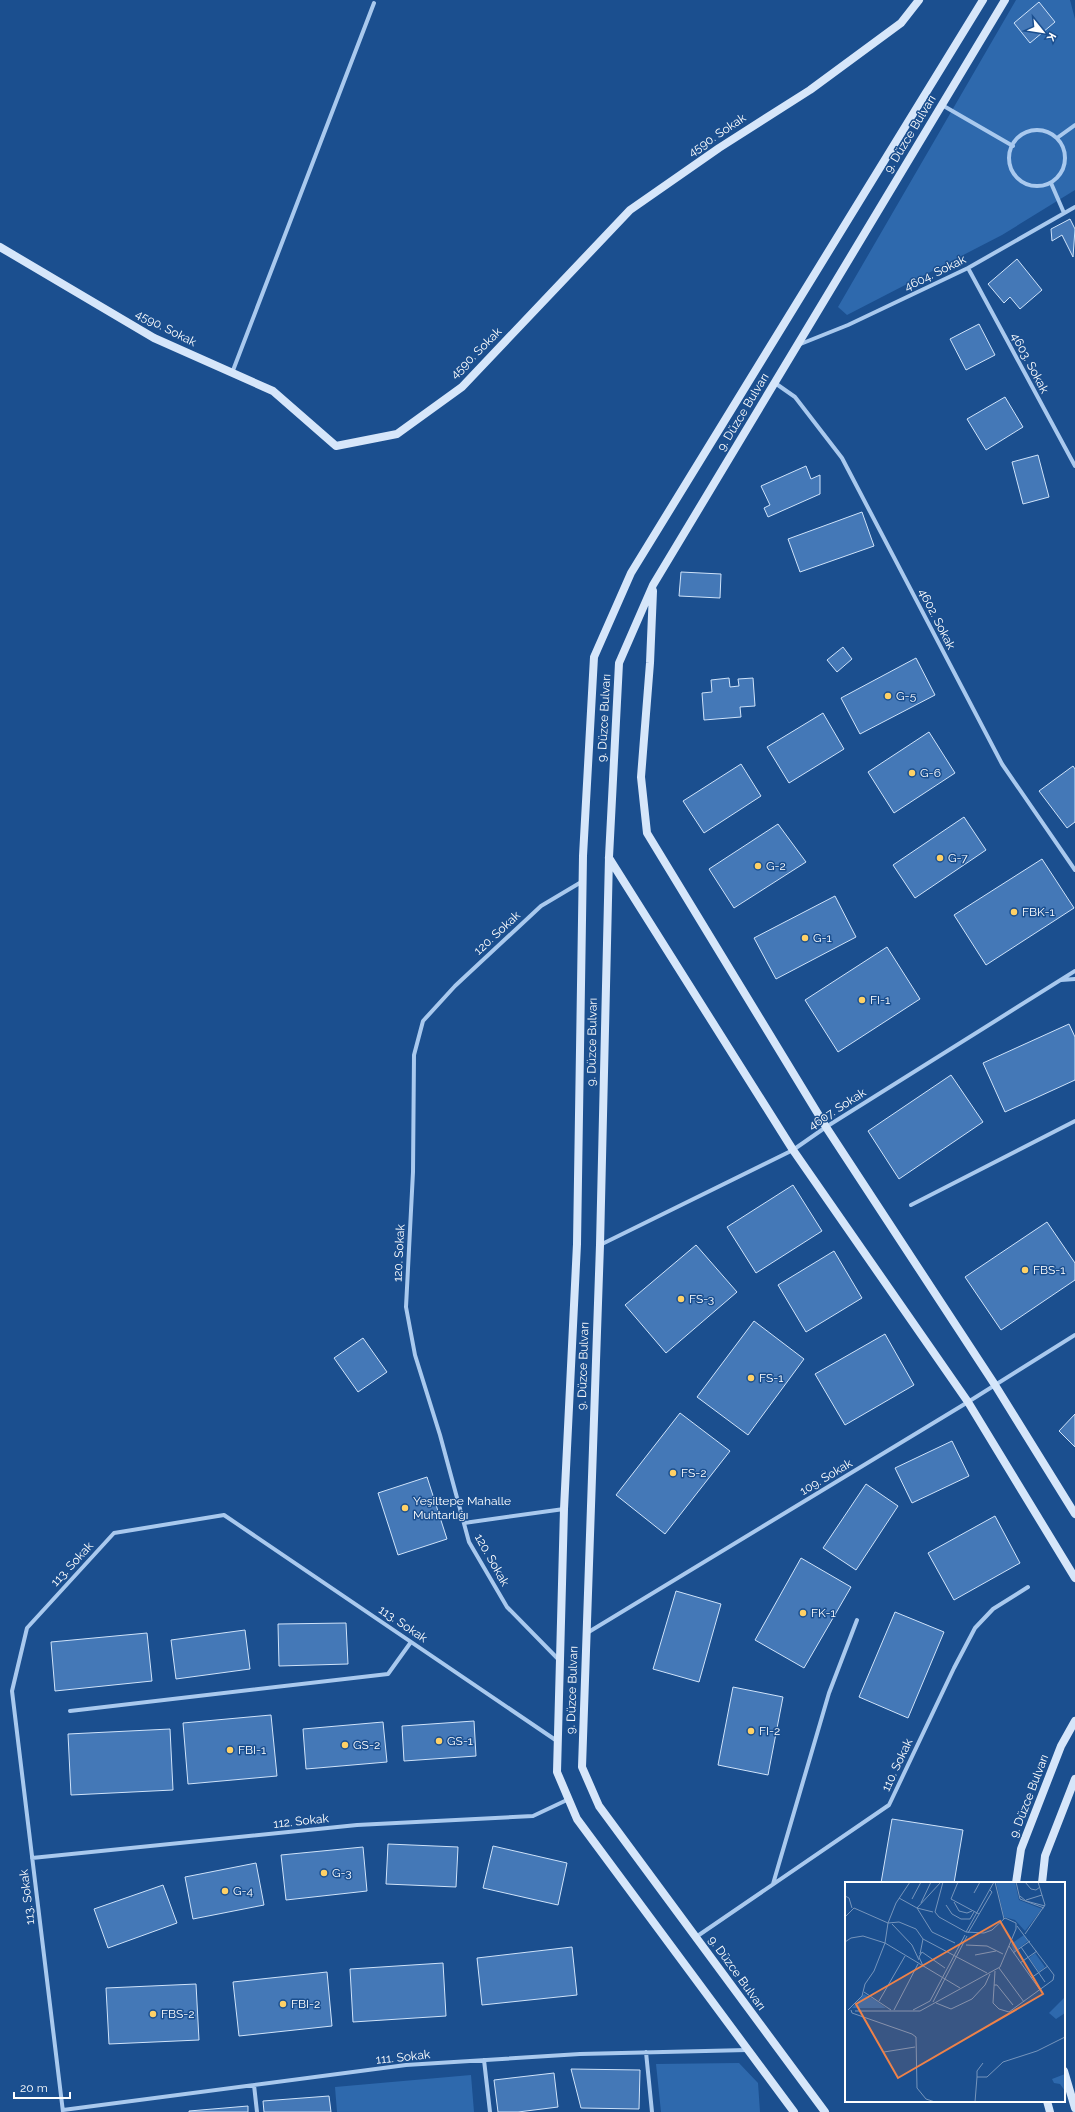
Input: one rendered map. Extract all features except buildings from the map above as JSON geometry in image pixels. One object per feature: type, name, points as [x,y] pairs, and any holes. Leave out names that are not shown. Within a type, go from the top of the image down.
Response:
[{"type":"main road","name":"4590. Sokak","points":[[0,246],[154,338],[273,392],[336,446],[397,434],[462,386],[630,210],[719,148],[810,90],[901,23],[919,0]]},
{"type":"main road","name":"9. Düzce Bulvarı","points":[[794,2112],[577,1819],[557,1772],[564,1509],[576,1244],[583,881],[594,657],[631,573],[983,0]]},
{"type":"main road","name":"9. Düzce Bulvarı","points":[[825,2112],[599,1806],[582,1767],[600,1245],[609,857],[619,663],[653,585],[1005,0]]},
{"type":"main road","points":[[653,585],[650,663],[641,778],[647,833],[826,1127],[996,1385],[1075,1514]]},
{"type":"main road","points":[[609,857],[793,1150],[968,1402],[1075,1578]]},
{"type":"main road","name":"9. Düzce Bulvarı","points":[[1016,1882],[1021,1849],[1061,1746],[1075,1721]]},
{"type":"main road","points":[[1042,1882],[1045,1856],[1075,1778]]},
{"type":"main road","points":[[1065,2074],[1075,2108]]},
{"type":"main road","points":[[1047,2102],[1050,2112]]},
{"type":"street","points":[[232,373],[374,3]]},
{"type":"street","points":[[942,104],[1013,146]]},
{"type":"street","points":[[1057,138],[1075,125]]},
{"type":"street","points":[[1038,130],[1047,132],[1057,138],[1064,150],[1065,160],[1063,169],[1058,177],[1051,183],[1042,186],[1032,186],[1016,177],[1011,169],[1010,159],[1013,146],[1021,135],[1029,131],[1038,130]]},
{"type":"street","points":[[1051,183],[1064,213]]},
{"type":"street","name":"4604. Sokak","points":[[797,345],[848,325],[968,268],[1075,207]]},
{"type":"street","name":"4603. Sokak","points":[[968,268],[1075,466]]},
{"type":"street","name":"4602. Sokak","points":[[774,383],[795,397],[842,458],[1002,764],[1075,870]]},
{"type":"street","name":"120. Sokak","points":[[560,1661],[507,1608],[469,1542],[440,1435],[415,1355],[406,1307],[413,1172],[414,1055],[423,1021],[455,986],[541,906],[583,881]]},
{"type":"street","name":"4607. Sokak","points":[[600,1245],[793,1150],[826,1127],[1075,971]]},
{"type":"street","points":[[1060,980],[1075,979]]},
{"type":"street","points":[[911,1205],[1075,1121]]},
{"type":"street","name":"109. Sokak","points":[[586,1634],[996,1385],[1075,1335]]},
{"type":"street","points":[[464,1523],[564,1509]]},
{"type":"street","name":"113. Sokak","points":[[63,2111],[12,1691],[26,1628],[114,1533],[224,1515],[558,1742]]},
{"type":"street","name":"110. Sokak","points":[[696,1937],[889,1805],[954,1668],[975,1628],[993,1609],[1028,1586]]},
{"type":"street","points":[[773,1885],[829,1693],[857,1620]]},
{"type":"street","points":[[70,1711],[388,1674],[411,1642]]},
{"type":"street","name":"112. Sokak","points":[[32,1858],[357,1825],[533,1816],[569,1799]]},
{"type":"street","name":"111. Sokak","points":[[63,2111],[406,2066],[580,2054],[748,2050]]},
{"type":"street","points":[[646,2052],[652,2112]]},
{"type":"street","points":[[484,2060],[490,2112]]},
{"type":"street","points":[[254,2085],[257,2112]]},
{"type":"shaded area","points":[[1016,0],[1070,0],[1075,19],[1075,190],[1002,235],[847,315],[838,307]]},
{"type":"shaded area","points":[[739,2063],[758,2083],[760,2112],[661,2112],[656,2064]]},
{"type":"shaded area","points":[[471,2075],[474,2112],[337,2112],[335,2087]]},
{"type":"place","name":"G-5","points":[[888,696]]},
{"type":"place","name":"G-6","points":[[912,773]]},
{"type":"place","name":"G-7","points":[[940,858]]},
{"type":"place","name":"G-2","points":[[758,866]]},
{"type":"place","name":"FBK-1","points":[[1014,912]]},
{"type":"place","name":"G-1","points":[[805,938]]},
{"type":"place","name":"FI-1","points":[[862,1000]]},
{"type":"place","name":"FBS-1","points":[[1025,1270]]},
{"type":"place","name":"FS-3","points":[[681,1299]]},
{"type":"place","name":"FS-1","points":[[751,1378]]},
{"type":"place","name":"FS-2","points":[[673,1473]]},
{"type":"place","name":"Yeşiltepe Mahalle Muhtarlığı","points":[[405,1508]]},
{"type":"place","name":"FK-1","points":[[803,1613]]},
{"type":"place","name":"FI-2","points":[[751,1731]]},
{"type":"place","name":"GS-1","points":[[439,1741]]},
{"type":"place","name":"GS-2","points":[[345,1745]]},
{"type":"place","name":"FBI-1","points":[[230,1750]]},
{"type":"place","name":"G-3","points":[[324,1873]]},
{"type":"place","name":"G-4","points":[[225,1891]]},
{"type":"place","name":"FBI-2","points":[[283,2004]]},
{"type":"place","name":"FBS-2","points":[[153,2014]]}]
